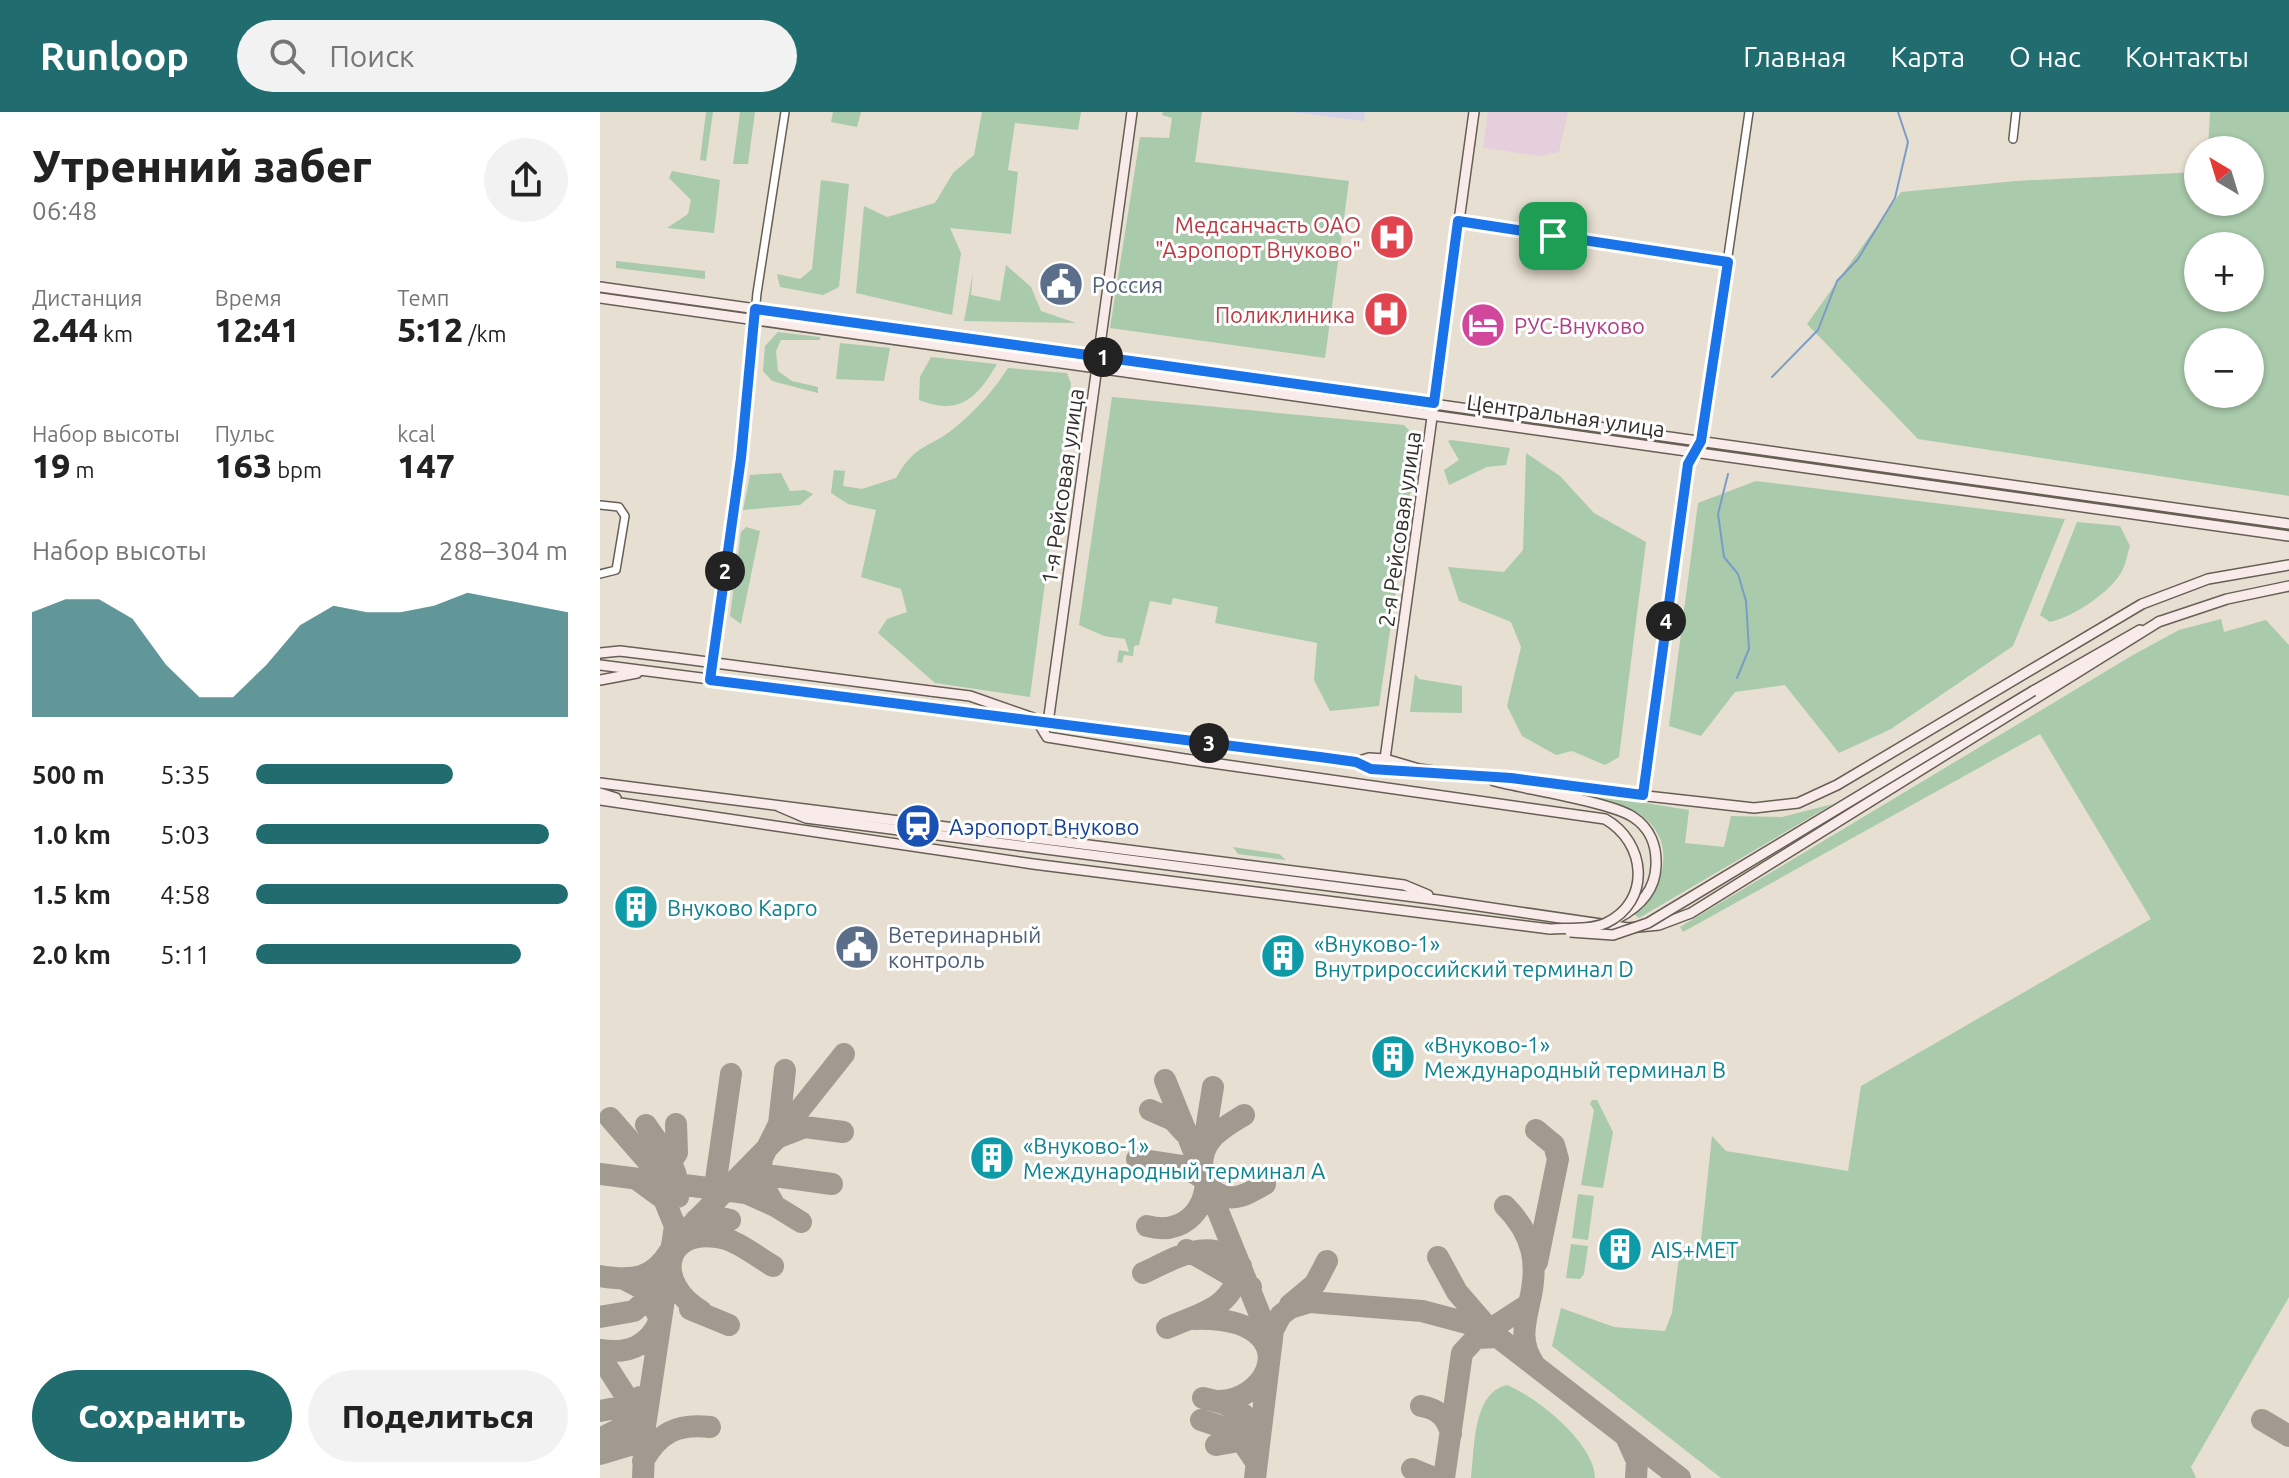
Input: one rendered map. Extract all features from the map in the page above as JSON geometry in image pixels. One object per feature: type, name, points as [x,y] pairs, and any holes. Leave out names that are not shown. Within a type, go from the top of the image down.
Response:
[{"type":"main road","name":"1-я Рейсовая улица","points":[[1043,722],[1132,112]]},
{"type":"main road","name":"2-я Рейсовая улица","points":[[1385,759],[1474,112]]},
{"type":"main road","name":"Центральная улица","points":[[600,287],[754,314],[1097,362],[1433,415],[2289,536]]},
{"type":"main road","name":"Центральная улица","points":[[600,298],[754,314]]},
{"type":"main road","name":"Центральная улица","points":[[1097,362],[1434,403],[2289,524]]},
{"type":"main road","points":[[1643,795],[1687,470],[1693,451],[1701,441]]},
{"type":"main road","points":[[1356,762],[1371,769],[1419,769],[1763,809],[1807,800],[2142,604],[2208,579],[2289,565]]},
{"type":"main road","points":[[600,800],[1033,864],[1600,935],[1637,928],[2033,691],[2160,621],[2227,599],[2289,586]]},
{"type":"main road","points":[[778,806],[806,818],[1438,900],[1600,925],[1628,928],[1652,926],[1691,913],[2160,621]]},
{"type":"main road","points":[[600,653],[620,651],[970,696],[1043,722]]},
{"type":"main road","points":[[604,665],[1356,762],[1385,759],[1419,769]]},
{"type":"main road","points":[[600,680],[644,671]]},
{"type":"main road","points":[[1043,722],[1047,737],[1605,819],[1620,829],[1635,849],[1639,875],[1633,896],[1625,910],[1604,924],[1550,929]]},
{"type":"main road","points":[[1477,777],[1627,814],[1645,828],[1652,840],[1656,862],[1645,899],[1620,917],[1600,925]]},
{"type":"main road","points":[[600,782],[1404,885],[1438,900]]},
{"type":"main road","points":[[600,793],[635,803]]},
{"type":"main road","points":[[1037,849],[1053,841]]},
{"type":"main road","points":[[1235,875],[1250,865]]},
{"type":"street","points":[[710,680],[741,458],[754,314],[785,112]]},
{"type":"street","points":[[1701,441],[1749,112]]},
{"type":"street","points":[[2013,139],[2016,112]]},
{"type":"street","points":[[1458,221],[1728,262]]},
{"type":"street","points":[[600,505],[619,507],[625,516],[616,570],[600,574]]},
{"type":"shaded area","points":[[1291,112],[1365,112],[1364,121]]},
{"type":"shaded area","points":[[1488,112],[1568,112],[1559,152],[1540,156],[1483,148]]},
{"type":"green space","points":[[706,112],[713,112],[706,161],[700,160]]},
{"type":"green space","points":[[740,112],[755,112],[748,164],[733,164]]},
{"type":"green space","points":[[833,112],[861,112],[857,127],[831,122]]},
{"type":"green space","points":[[982,112],[1081,112],[1078,130],[1015,123],[1008,170],[1018,172],[1011,234],[950,228],[961,253],[952,315],[856,293],[864,206],[887,217],[935,203],[953,173],[974,155]]},
{"type":"green space","points":[[1163,112],[1202,112],[1195,162],[1349,181],[1325,358],[1110,328],[1140,137],[1169,138],[1172,118],[1162,115]]},
{"type":"green space","points":[[2210,112],[2289,112],[2289,496],[1918,439],[1807,324],[1901,192],[2016,181],[2184,173],[2184,216],[2264,216],[2264,136],[2209,136]]},
{"type":"green space","points":[[672,171],[720,180],[714,233],[667,228],[688,214],[691,200],[669,178]]},
{"type":"green space","points":[[821,180],[849,184],[839,287],[823,295],[780,287],[777,274],[800,279],[812,269]]},
{"type":"green space","points":[[616,261],[705,271],[705,279],[616,268]]},
{"type":"green space","points":[[1006,265],[1031,287],[1041,311],[1076,323],[964,321],[973,273],[971,295],[1000,301]]},
{"type":"green space","points":[[778,332],[820,337],[820,340],[781,340],[776,351],[778,371],[792,381],[818,387],[818,393],[772,381],[763,371],[765,346]]},
{"type":"green space","points":[[840,343],[890,348],[884,381],[836,379]]},
{"type":"green space","points":[[931,357],[997,364],[974,395],[956,405],[946,406],[919,400],[920,377]]},
{"type":"green space","points":[[1008,368],[1067,373],[1071,384],[1030,697],[935,683],[878,633],[887,619],[907,612],[901,589],[861,577],[876,510],[848,504],[831,493],[834,470],[845,471],[843,486],[862,489],[896,478],[910,458],[971,413]]},
{"type":"green space","points":[[1112,397],[1404,425],[1418,440],[1379,706],[1330,711],[1314,680],[1317,643],[1215,623],[1218,607],[1173,598],[1171,605],[1150,601],[1139,645],[1134,646],[1133,656],[1124,655],[1122,663],[1117,662],[1119,650],[1129,652],[1125,639],[1104,636],[1079,625]]},
{"type":"green space","points":[[1448,441],[1510,448],[1506,465],[1487,467],[1449,485],[1444,470],[1459,460]]},
{"type":"green space","points":[[1526,453],[1560,476],[1594,513],[1646,542],[1619,757],[1605,765],[1572,751],[1556,755],[1522,736],[1507,706],[1521,647],[1511,622],[1459,601],[1448,567],[1504,572],[1523,550]]},
{"type":"green space","points":[[781,473],[790,491],[805,490],[813,494],[800,505],[743,510],[750,475]]},
{"type":"green space","points":[[1756,481],[2065,519],[2013,646],[1891,729],[1839,753],[1785,685],[1735,692],[1701,736],[1669,726],[1698,503]]},
{"type":"green space","points":[[2077,522],[2120,526],[2130,546],[2125,565],[2117,579],[2100,595],[2080,609],[2050,622],[2040,615]]},
{"type":"green space","points":[[746,527],[760,531],[741,624],[730,616],[741,532]]},
{"type":"green space","points":[[2221,619],[2224,632],[2266,620],[2289,645],[2289,1297],[2191,1467],[2196,1478],[1721,1478],[1552,1346],[1561,1308],[1614,1327],[1665,1331],[1672,1313],[1680,1249],[1700,1250],[1712,1136],[1726,1151],[1848,1171],[1861,1086],[2151,919],[2040,734],[1683,932],[1680,927],[2133,655],[2179,630]]},
{"type":"green space","points":[[1415,674],[1419,679],[1462,686],[1462,713],[1410,712]]},
{"type":"green space","points":[[1589,794],[1689,810],[1685,843],[1724,847],[1731,816],[1782,817],[1833,804],[1639,918],[1634,914],[1645,903],[1660,878],[1663,850],[1659,837],[1651,824],[1638,813],[1621,805],[1590,798]]},
{"type":"green space","points":[[1233,847],[1279,854],[1286,860],[1238,854]]},
{"type":"green space","points":[[1592,1100],[1597,1100],[1613,1132],[1603,1188],[1581,1185],[1594,1110],[1590,1104]]},
{"type":"green space","points":[[1578,1194],[1594,1196],[1588,1240],[1572,1238]]},
{"type":"green space","points":[[1571,1244],[1588,1246],[1584,1274],[1580,1279],[1566,1278]]},
{"type":"green space","points":[[1507,1385],[1533,1400],[1562,1423],[1585,1451],[1595,1478],[1471,1478],[1481,1410],[1496,1390]]},
{"type":"waterway","points":[[1772,377],[1818,330],[1837,281],[1858,259],[1895,198],[1908,142],[1898,112]]},
{"type":"waterway","points":[[1728,474],[1718,514],[1724,557],[1738,574],[1746,601],[1749,649],[1737,678]]},
{"type":"taxiway","points":[[672,1245],[778,1137],[844,1054]]},
{"type":"taxiway","points":[[785,1070],[779,1124],[762,1158],[760,1180],[775,1206],[801,1222]]},
{"type":"taxiway","points":[[713,1201],[731,1074]]},
{"type":"taxiway","points":[[1165,1080],[1271,1342]]},
{"type":"taxiway","points":[[1203,1149],[1213,1087]]},
{"type":"taxiway","points":[[1150,1110],[1173,1120],[1184,1132]]},
{"type":"taxiway","points":[[1202,1170],[1208,1143],[1244,1115]]},
{"type":"taxiway","points":[[610,1118],[652,1166],[676,1181]]},
{"type":"taxiway","points":[[665,1170],[677,1153],[676,1124]]},
{"type":"taxiway","points":[[646,1125],[673,1168],[678,1197]]},
{"type":"taxiway","points":[[779,1137],[805,1127],[843,1132]]},
{"type":"taxiway","points":[[1536,1130],[1554,1145],[1558,1159],[1537,1262]]},
{"type":"taxiway","points":[[1137,1159],[1183,1166],[1206,1180],[1201,1203],[1188,1219],[1170,1227],[1147,1226]]},
{"type":"taxiway","points":[[600,1174],[746,1193],[775,1206]]},
{"type":"taxiway","points":[[746,1176],[760,1174],[832,1184]]},
{"type":"taxiway","points":[[638,1180],[664,1199],[675,1226],[645,1426],[643,1478]]},
{"type":"taxiway","points":[[1208,1186],[1222,1196],[1236,1197],[1265,1184]]},
{"type":"taxiway","points":[[1480,1336],[1529,1304],[1532,1289],[1532,1251],[1522,1228],[1505,1206]]},
{"type":"taxiway","points":[[696,1220],[712,1216],[730,1220]]},
{"type":"taxiway","points":[[701,1311],[686,1300],[671,1274],[671,1261],[685,1241],[699,1237],[724,1238],[773,1266]]},
{"type":"taxiway","points":[[1187,1250],[1251,1287]]},
{"type":"taxiway","points":[[1143,1273],[1181,1256],[1206,1250],[1230,1256],[1241,1266],[1231,1292],[1223,1300],[1204,1313],[1167,1328]]},
{"type":"taxiway","points":[[600,1276],[640,1276],[656,1268],[670,1251]]},
{"type":"taxiway","points":[[1438,1257],[1457,1292],[1489,1329]]},
{"type":"taxiway","points":[[1290,1305],[1315,1284],[1327,1261]]},
{"type":"taxiway","points":[[600,1350],[620,1351],[636,1347],[650,1337],[660,1320],[647,1291],[626,1280]]},
{"type":"taxiway","points":[[600,1317],[634,1311],[660,1287]]},
{"type":"taxiway","points":[[1255,1478],[1273,1330],[1281,1315],[1290,1308],[1310,1302],[1422,1311],[1486,1328],[1680,1478]]},
{"type":"taxiway","points":[[1529,1304],[1525,1342],[1534,1364]]},
{"type":"taxiway","points":[[690,1309],[729,1325]]},
{"type":"taxiway","points":[[1194,1319],[1219,1320],[1244,1326],[1259,1335],[1267,1346],[1269,1359],[1259,1382],[1248,1392],[1219,1401]]},
{"type":"taxiway","points":[[1444,1478],[1462,1353],[1476,1338],[1499,1337]]},
{"type":"taxiway","points":[[600,1356],[645,1426],[630,1445],[600,1454]]},
{"type":"taxiway","points":[[600,1411],[627,1406],[640,1397]]},
{"type":"taxiway","points":[[1203,1398],[1223,1403],[1240,1412],[1252,1425],[1258,1445]]},
{"type":"taxiway","points":[[600,1439],[631,1423],[647,1405]]},
{"type":"taxiway","points":[[1421,1406],[1441,1415],[1451,1434]]},
{"type":"taxiway","points":[[1201,1420],[1235,1431],[1254,1459]]},
{"type":"taxiway","points":[[2262,1420],[2289,1436]]},
{"type":"taxiway","points":[[643,1461],[656,1443],[670,1432],[688,1427],[710,1427]]},
{"type":"taxiway","points":[[1216,1445],[1233,1442],[1250,1430]]},
{"type":"taxiway","points":[[1627,1439],[1637,1461],[1636,1478]]},
{"type":"taxiway","points":[[1412,1469],[1434,1478]]},
{"type":"place","name":"Медсанчасть ОАО \"Аэропорт Внуково\"","points":[[1392,237]]},
{"type":"place","name":"Россия","points":[[1061,284]]},
{"type":"place","name":"Поликлиника","points":[[1386,314]]},
{"type":"place","name":"РУС-Внуково","points":[[1483,325]]},
{"type":"place","name":"Аэропорт Внуково","points":[[918,826]]},
{"type":"place","name":"Внуково Карго","points":[[636,907]]},
{"type":"place","name":"Ветеринарный контроль","points":[[857,947]]},
{"type":"place","name":"«Внуково-1» Внутрироссийский терминал D","points":[[1283,956]]},
{"type":"place","name":"«Внуково-1» Международный терминал B","points":[[1393,1057]]},
{"type":"place","name":"«Внуково-1» Международный терминал А","points":[[992,1158]]},
{"type":"place","name":"AIS+MET","points":[[1620,1249]]},
{"type":"route","points":[[1458,221],[1553,236],[1728,262],[1701,441],[1688,464],[1643,795],[1419,769],[1371,769],[1356,762],[1320,757],[710,680],[741,458],[755,309],[1434,403],[1458,221]]}]
